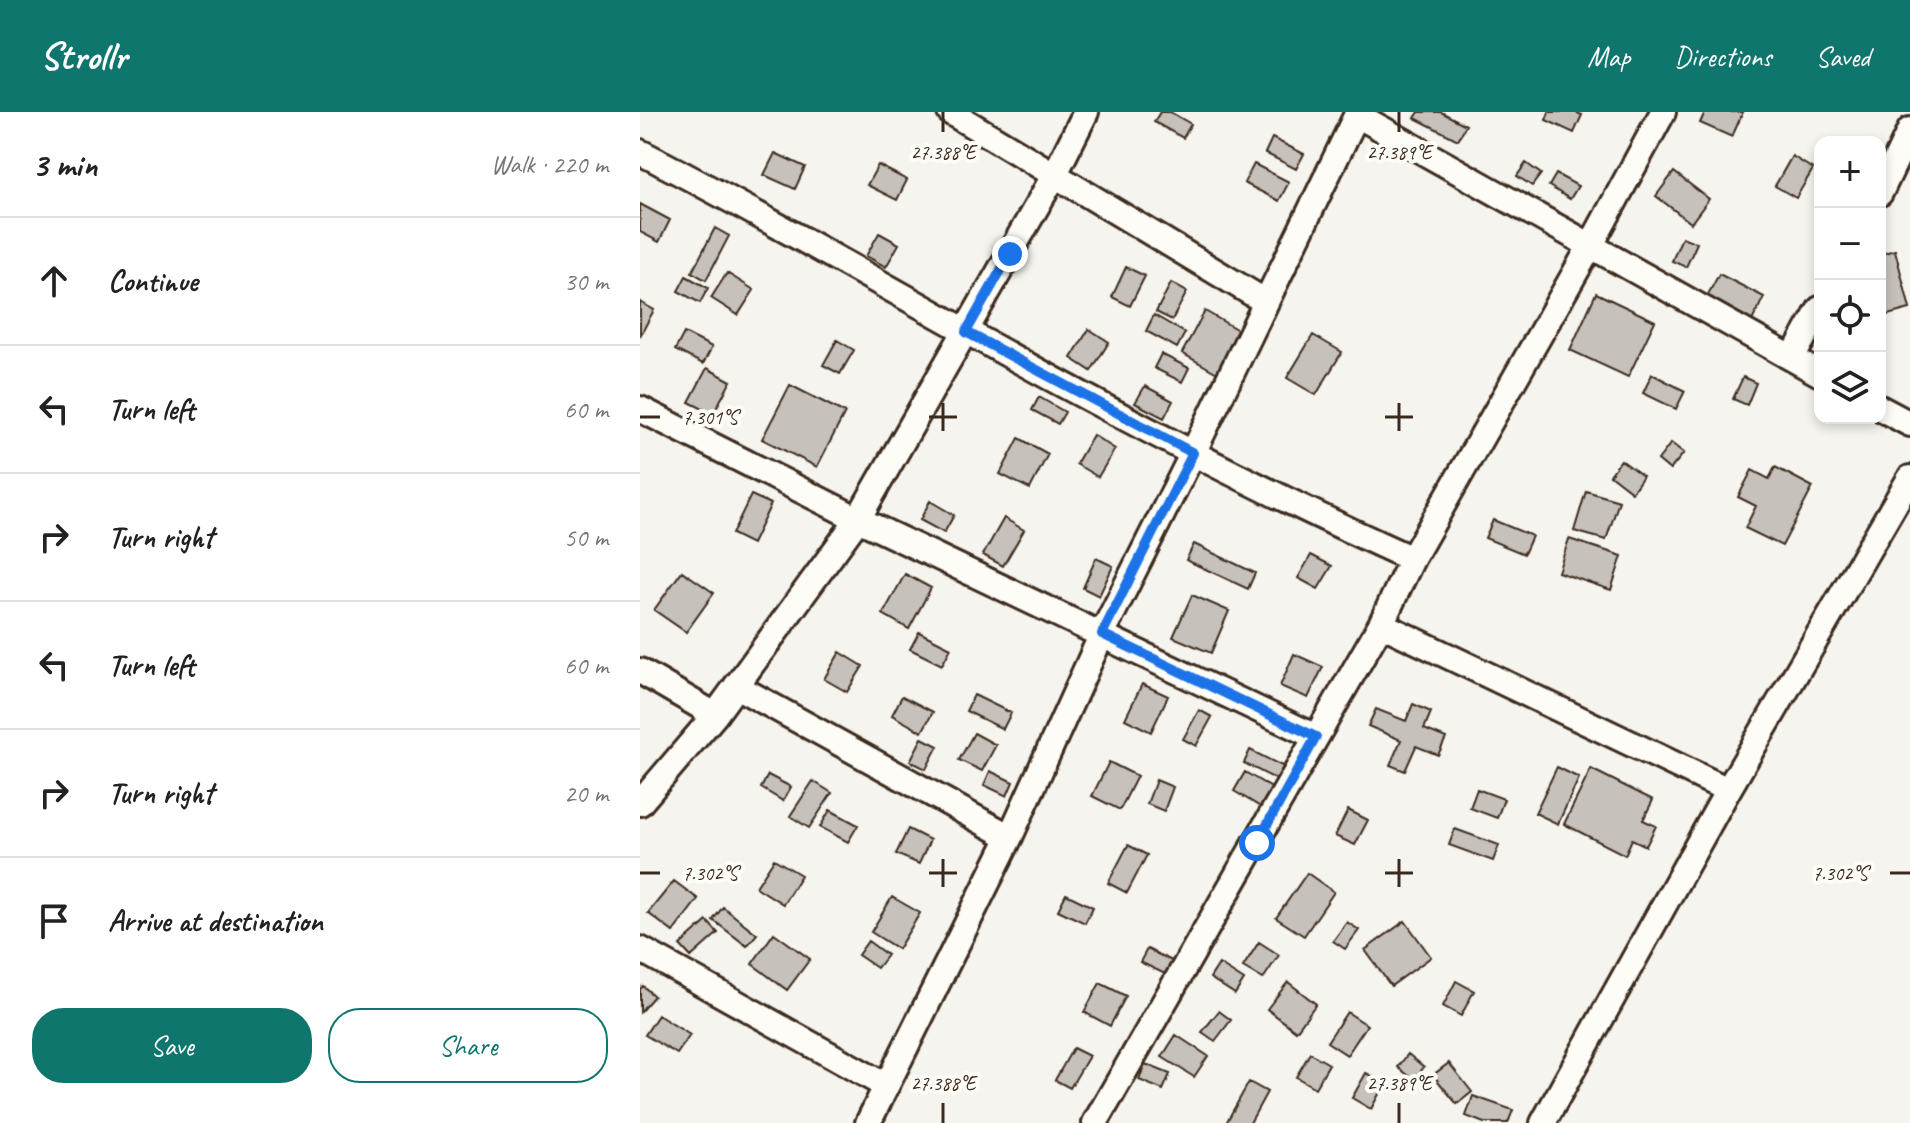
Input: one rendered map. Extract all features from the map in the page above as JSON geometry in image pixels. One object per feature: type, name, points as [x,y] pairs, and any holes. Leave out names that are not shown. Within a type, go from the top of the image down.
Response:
[{"type":"street","points":[[950,112],[1266,302]]},
{"type":"street","points":[[640,803],[715,715],[858,519],[1054,176],[1086,112]]},
{"type":"street","points":[[1095,1123],[1381,624],[1412,559],[1663,112]]},
{"type":"street","points":[[868,1123],[1010,837],[1102,634],[1357,113],[1814,371]]},
{"type":"street","points":[[1886,180],[1910,130]]},
{"type":"street","points":[[640,152],[726,196],[966,332],[1193,453],[1299,508],[1412,559]]},
{"type":"street","points":[[1792,358],[1814,320]]},
{"type":"street","points":[[640,409],[858,519],[1316,737]]},
{"type":"street","points":[[1886,411],[1910,424]]},
{"type":"street","points":[[1543,1123],[1728,790],[1910,478]]},
{"type":"street","points":[[1381,624],[1728,790]]},
{"type":"street","points":[[640,671],[715,715]]},
{"type":"street","points":[[736,686],[1010,837]]},
{"type":"street","points":[[640,949],[886,1086]]},
{"type":"building","points":[[1160,112],[1170,112],[1191,124],[1183,138],[1154,122]]},
{"type":"building","points":[[1419,112],[1441,112],[1466,125],[1458,140],[1415,118]]},
{"type":"building","points":[[1549,112],[1582,115],[1574,133],[1546,120]]},
{"type":"building","points":[[1705,112],[1743,112],[1732,137],[1700,123]]},
{"type":"building","points":[[1272,138],[1304,154],[1296,169],[1265,153]]},
{"type":"building","points":[[775,153],[805,167],[795,189],[764,175]]},
{"type":"building","points":[[1792,156],[1813,169],[1796,198],[1775,186]]},
{"type":"building","points":[[1526,163],[1541,174],[1532,186],[1517,176]]},
{"type":"building","points":[[1254,164],[1289,182],[1279,201],[1244,183]]},
{"type":"building","points":[[878,165],[907,180],[897,200],[867,185]]},
{"type":"building","points":[[1674,172],[1709,199],[1691,223],[1656,196]]},
{"type":"building","points":[[1556,174],[1578,186],[1570,199],[1549,186]]},
{"type":"building","points":[[640,204],[670,220],[659,242],[640,232]]},
{"type":"building","points":[[715,228],[729,236],[706,280],[692,272]]},
{"type":"building","points":[[879,233],[899,244],[886,267],[866,256]]},
{"type":"building","points":[[1682,237],[1697,243],[1686,267],[1672,261]]},
{"type":"building","points":[[1895,250],[1910,309],[1886,315],[1886,280],[1886,252]]},
{"type":"building","points":[[1126,267],[1145,276],[1130,306],[1112,297]]},
{"type":"building","points":[[727,273],[754,290],[738,315],[711,298]]},
{"type":"building","points":[[1719,274],[1764,297],[1751,323],[1705,300]]},
{"type":"building","points":[[686,276],[708,288],[700,303],[678,291]]},
{"type":"building","points":[[1171,283],[1187,292],[1172,320],[1156,312]]},
{"type":"building","points":[[1596,293],[1655,321],[1628,377],[1570,350]]},
{"type":"building","points":[[640,302],[654,310],[640,336]]},
{"type":"building","points":[[1205,311],[1243,333],[1219,374],[1182,353]]},
{"type":"building","points":[[1154,315],[1185,333],[1177,348],[1146,331]]},
{"type":"building","points":[[1089,329],[1109,342],[1091,371],[1071,358]]},
{"type":"building","points":[[684,333],[712,347],[703,364],[675,350]]},
{"type":"building","points":[[1313,335],[1342,352],[1316,395],[1287,378]]},
{"type":"building","points":[[837,340],[854,350],[840,374],[823,365]]},
{"type":"building","points":[[1161,354],[1189,368],[1182,382],[1154,368]]},
{"type":"building","points":[[707,368],[731,381],[713,414],[689,402]]},
{"type":"building","points":[[1652,374],[1685,391],[1676,409],[1643,393]]},
{"type":"building","points":[[1743,377],[1756,383],[1747,405],[1733,399]]},
{"type":"building","points":[[790,385],[845,413],[817,467],[762,439]]},
{"type":"building","points":[[1145,386],[1173,401],[1164,418],[1135,403]]},
{"type":"building","points":[[1039,397],[1065,412],[1058,424],[1032,410]]},
{"type":"building","points":[[1093,435],[1115,449],[1098,477],[1076,464]]},
{"type":"building","points":[[1019,438],[1048,454],[1030,489],[1000,474]]},
{"type":"building","points":[[1671,443],[1684,453],[1670,470],[1658,460]]},
{"type":"building","points":[[1621,460],[1643,476],[1632,492],[1610,475]]},
{"type":"building","points":[[1775,467],[1813,487],[1782,546],[1745,528],[1756,506],[1738,497],[1752,470],[1769,479]]},
{"type":"building","points":[[1586,491],[1619,501],[1606,540],[1574,531]]},
{"type":"building","points":[[751,495],[771,504],[752,544],[732,534]]},
{"type":"building","points":[[930,501],[954,515],[944,533],[920,520]]},
{"type":"building","points":[[1004,518],[1024,530],[1003,566],[983,555]]},
{"type":"building","points":[[1493,520],[1532,536],[1524,554],[1485,538]]},
{"type":"building","points":[[1569,539],[1622,556],[1611,590],[1558,572]]},
{"type":"building","points":[[1194,544],[1255,573],[1248,589],[1186,560]]},
{"type":"building","points":[[1311,555],[1332,566],[1318,589],[1298,578]]},
{"type":"building","points":[[1096,558],[1113,566],[1099,596],[1083,588]]},
{"type":"building","points":[[682,571],[714,593],[686,632],[654,610]]},
{"type":"building","points":[[905,574],[931,588],[909,629],[883,614]]},
{"type":"building","points":[[1192,595],[1229,611],[1211,653],[1173,637]]},
{"type":"building","points":[[919,632],[951,648],[942,665],[910,649]]},
{"type":"building","points":[[840,652],[863,666],[847,692],[824,679]]},
{"type":"building","points":[[1294,654],[1323,667],[1308,698],[1280,686]]},
{"type":"building","points":[[1142,684],[1168,696],[1151,732],[1125,719]]},
{"type":"building","points":[[974,695],[1011,713],[1003,729],[966,711]]},
{"type":"building","points":[[902,696],[933,712],[922,732],[892,715]]},
{"type":"building","points":[[1413,704],[1431,712],[1424,729],[1446,738],[1438,755],[1416,746],[1405,771],[1390,765],[1401,740],[1368,726],[1376,709],[1406,721]]},
{"type":"building","points":[[1199,710],[1212,717],[1196,746],[1183,739]]},
{"type":"building","points":[[974,733],[996,745],[982,771],[959,760]]},
{"type":"building","points":[[922,738],[938,746],[926,769],[910,761]]},
{"type":"building","points":[[1250,750],[1288,769],[1281,782],[1244,763]]},
{"type":"building","points":[[1109,762],[1137,776],[1120,810],[1092,796]]},
{"type":"building","points":[[1557,767],[1579,778],[1558,824],[1535,813]]},
{"type":"building","points":[[1591,769],[1653,800],[1643,820],[1656,826],[1646,846],[1632,839],[1625,855],[1564,824]]},
{"type":"building","points":[[990,771],[1013,782],[1007,796],[984,785]]},
{"type":"building","points":[[1245,772],[1275,790],[1264,809],[1234,791]]},
{"type":"building","points":[[768,775],[791,787],[783,801],[761,788]]},
{"type":"building","points":[[1156,780],[1173,787],[1164,811],[1147,804]]},
{"type":"building","points":[[813,781],[832,793],[809,828],[790,816]]},
{"type":"building","points":[[1477,789],[1504,799],[1497,818],[1470,808]]},
{"type":"building","points":[[830,810],[858,825],[848,842],[820,827]]},
{"type":"building","points":[[1348,810],[1368,820],[1355,845],[1335,836]]},
{"type":"building","points":[[908,829],[930,840],[919,864],[896,854]]},
{"type":"building","points":[[1455,829],[1499,845],[1493,861],[1449,845]]},
{"type":"building","points":[[1128,845],[1147,855],[1127,893],[1108,883]]},
{"type":"building","points":[[774,859],[801,875],[783,904],[756,887]]},
{"type":"building","points":[[1307,873],[1334,892],[1304,936],[1276,918]]},
{"type":"building","points":[[674,881],[698,899],[673,932],[648,913]]},
{"type":"building","points":[[1066,894],[1093,907],[1085,923],[1058,910]]},
{"type":"building","points":[[892,897],[920,913],[898,949],[871,932]]},
{"type":"building","points":[[723,907],[757,934],[747,946],[713,920]]},
{"type":"building","points":[[707,921],[718,933],[691,957],[680,945]]},
{"type":"building","points":[[1405,921],[1431,957],[1391,986],[1365,950]]},
{"type":"building","points":[[1347,922],[1359,930],[1345,949],[1333,941]]},
{"type":"building","points":[[774,933],[810,959],[787,990],[752,964]]},
{"type":"building","points":[[868,941],[887,955],[877,968],[858,955]]},
{"type":"building","points":[[1259,942],[1279,955],[1263,979],[1243,967]]},
{"type":"building","points":[[1147,949],[1172,961],[1165,974],[1140,962]]},
{"type":"building","points":[[1219,964],[1244,980],[1235,994],[1210,978]]},
{"type":"building","points":[[1456,981],[1474,991],[1461,1016],[1443,1006]]},
{"type":"building","points":[[1288,982],[1316,1004],[1296,1031],[1267,1009]]},
{"type":"building","points":[[1100,983],[1126,996],[1110,1026],[1084,1012]]},
{"type":"building","points":[[643,986],[654,996],[640,1012],[640,989]]},
{"type":"building","points":[[1219,1011],[1231,1020],[1215,1041],[1202,1032]]},
{"type":"building","points":[[1347,1012],[1367,1025],[1347,1055],[1327,1042]]},
{"type":"building","points":[[658,1015],[690,1035],[677,1054],[645,1035]]},
{"type":"building","points":[[1176,1035],[1208,1056],[1194,1077],[1162,1057]]},
{"type":"building","points":[[1073,1048],[1089,1056],[1070,1088],[1055,1080]]},
{"type":"building","points":[[1310,1053],[1329,1064],[1315,1088],[1296,1077]]},
{"type":"building","points":[[1408,1054],[1424,1067],[1414,1080],[1398,1067]]},
{"type":"building","points":[[1449,1063],[1472,1092],[1457,1104],[1433,1075]]},
{"type":"building","points":[[1145,1064],[1170,1074],[1163,1090],[1139,1080]]},
{"type":"building","points":[[1366,1073],[1385,1083],[1371,1109],[1352,1098]]},
{"type":"building","points":[[1249,1082],[1267,1092],[1250,1123],[1226,1123]]},
{"type":"building","points":[[1473,1096],[1513,1110],[1508,1123],[1484,1123],[1466,1116]]},
{"type":"route","points":[[1010,254],[966,332],[1193,453],[1102,634],[1316,737],[1257,843]]}]
